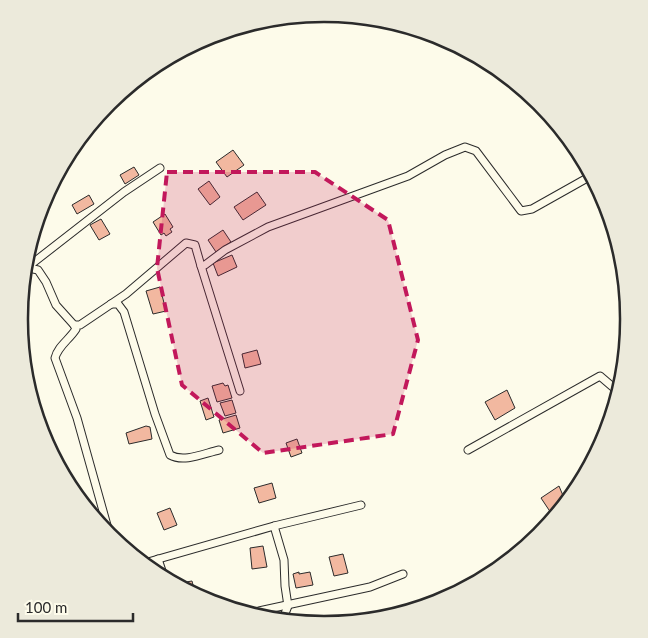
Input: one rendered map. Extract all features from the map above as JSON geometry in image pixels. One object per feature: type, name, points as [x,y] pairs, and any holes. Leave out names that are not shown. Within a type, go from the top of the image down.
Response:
[{"type":"street","points":[[201,266],[232,245],[268,226],[408,176],[444,155],[465,147],[476,151],[521,211],[532,209],[585,179]]},
{"type":"street","points":[[32,264],[124,192],[160,168]]},
{"type":"street","points":[[74,325],[88,321],[186,243],[195,245],[240,391]]},
{"type":"street","points":[[32,268],[38,270],[56,305],[76,329],[70,339],[57,351],[55,358],[77,418],[105,519]]},
{"type":"street","points":[[111,304],[118,304],[124,312],[155,414],[170,455],[176,459],[219,450]]},
{"type":"street","points":[[468,450],[600,376],[613,385]]},
{"type":"street","points":[[152,561],[274,526],[361,505]]},
{"type":"street","points":[[274,526],[284,560],[288,606],[285,613]]},
{"type":"street","points":[[158,559],[161,567]]},
{"type":"street","points":[[266,610],[370,587],[403,574]]},
{"type":"highlighted area","points":[[167,172],[315,172],[388,220],[418,340],[393,434],[263,453],[182,385],[157,268]]},
{"type":"building","points":[[233,150],[244,165],[227,177],[216,162]]},
{"type":"building","points":[[134,167],[139,175],[125,184],[120,175]]},
{"type":"building","points":[[209,181],[220,197],[210,205],[198,189]]},
{"type":"building","points":[[257,192],[266,205],[243,220],[234,207]]},
{"type":"building","points":[[89,195],[94,204],[77,214],[72,205]]},
{"type":"building","points":[[165,214],[173,227],[170,229],[172,232],[166,236],[164,233],[161,235],[153,222]]},
{"type":"building","points":[[101,219],[110,234],[99,240],[90,225]]},
{"type":"building","points":[[223,230],[231,242],[216,252],[208,240]]},
{"type":"building","points":[[232,255],[237,267],[218,276],[213,263]]},
{"type":"building","points":[[160,287],[166,311],[153,314],[146,291]]},
{"type":"building","points":[[257,350],[261,364],[245,368],[242,354]]},
{"type":"building","points":[[223,383],[225,386],[228,385],[232,398],[217,402],[212,386]]},
{"type":"building","points":[[507,390],[515,408],[495,420],[485,402]]},
{"type":"building","points":[[208,398],[214,417],[206,420],[200,401]]},
{"type":"building","points":[[232,400],[236,413],[225,416],[220,403]]},
{"type":"building","points":[[236,415],[240,428],[223,433],[219,420]]},
{"type":"building","points":[[146,426],[150,427],[152,439],[129,444],[126,433]]},
{"type":"building","points":[[297,439],[302,453],[291,457],[286,443]]},
{"type":"building","points":[[272,483],[276,498],[259,503],[254,488]]},
{"type":"building","points":[[559,486],[563,495],[550,511],[541,498]]},
{"type":"building","points":[[170,508],[177,525],[164,530],[157,513]]},
{"type":"building","points":[[263,546],[267,567],[252,569],[250,548]]},
{"type":"building","points":[[343,554],[348,573],[334,576],[329,557]]},
{"type":"building","points":[[299,572],[299,574],[310,572],[313,585],[296,588],[293,574]]}]
